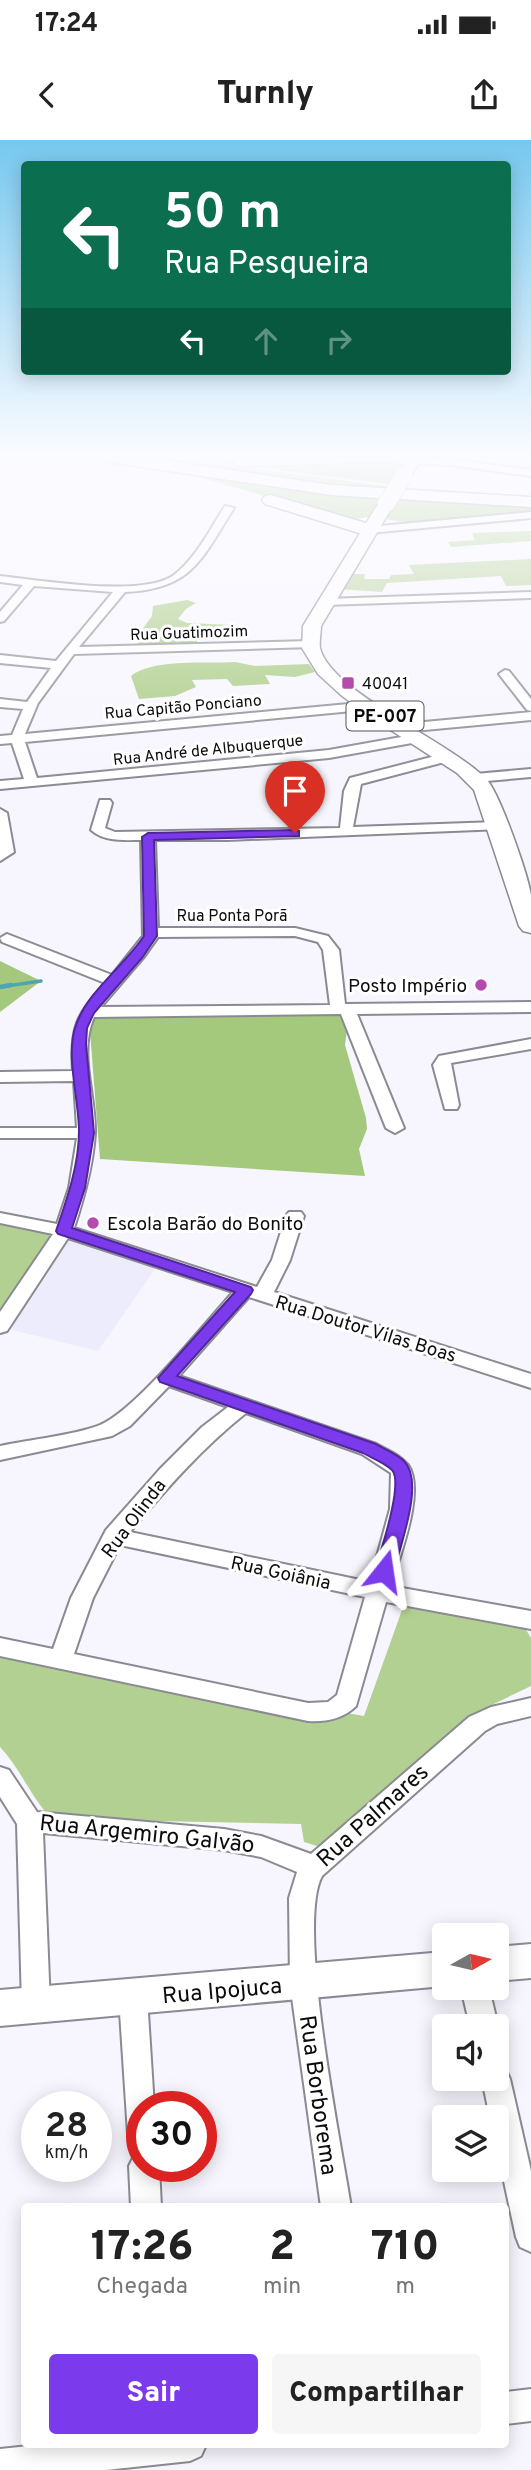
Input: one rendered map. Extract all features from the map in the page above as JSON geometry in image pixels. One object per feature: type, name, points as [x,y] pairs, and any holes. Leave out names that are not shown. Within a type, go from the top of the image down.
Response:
[{"type":"main road","points":[[309,645],[308,636],[347,566]]},
{"type":"main road","name":"PE-007","points":[[309,645],[316,663],[330,679],[475,778],[489,800],[497,826],[524,883],[531,926]]},
{"type":"main road","points":[[509,1963],[531,1961]]},
{"type":"main road","name":"Rua Ipojuca","points":[[18,2006],[432,1970]]},
{"type":"street","points":[[0,579],[122,589],[160,586],[179,577],[187,566]]},
{"type":"street","points":[[0,619],[32,582]]},
{"type":"street","points":[[32,782],[18,738],[31,706],[69,651],[122,589]]},
{"type":"street","points":[[325,602],[531,595]]},
{"type":"street","name":"Rua Guatimozim","points":[[69,651],[309,645]]},
{"type":"street","points":[[0,659],[60,665]]},
{"type":"street","points":[[505,674],[531,706]]},
{"type":"street","points":[[0,703],[31,706]]},
{"type":"street","name":"Rua Capitão Ponciano","points":[[0,740],[370,706]]},
{"type":"street","name":"Rua André de Albuquerque","points":[[0,785],[328,754],[411,733],[531,716]]},
{"type":"street","points":[[346,832],[355,780],[447,757]]},
{"type":"street","points":[[475,778],[531,773]]},
{"type":"street","points":[[105,803],[97,825],[101,832],[113,836],[497,826]]},
{"type":"street","points":[[0,813],[3,856]]},
{"type":"street","points":[[0,1327],[64,1231],[78,1188],[86,1133],[79,1044],[81,1028],[88,1012],[138,955],[152,933],[148,837]]},
{"type":"street","name":"Rua Ponta Porã","points":[[152,933],[295,932],[323,939],[331,950],[343,1008],[395,1128]]},
{"type":"street","points":[[7,939],[113,981]]},
{"type":"street","points":[[88,1012],[531,1007]]},
{"type":"street","points":[[451,1105],[441,1065],[445,1059],[531,1044]]},
{"type":"street","points":[[0,1077],[83,1076]]},
{"type":"street","points":[[0,1133],[86,1133]]},
{"type":"street","points":[[0,1453],[105,1431],[123,1421],[254,1293],[281,1260],[295,1216]]},
{"type":"street","name":"Rua Doutor Vilas Boas","points":[[0,1218],[64,1231],[531,1381]]},
{"type":"street","points":[[0,1647],[308,1712],[332,1711],[341,1707],[348,1699],[401,1508],[405,1478],[398,1465],[369,1449],[166,1378]]},
{"type":"street","name":"Rua Olinda","points":[[61,1659],[82,1598],[114,1536],[167,1474],[209,1432],[244,1405]]},
{"type":"street","name":"Rua Goiânia","points":[[114,1536],[379,1592],[531,1620]]},
{"type":"street","name":"Rua Palmares","points":[[303,1983],[302,1898],[313,1868],[477,1724],[491,1716],[531,1707]]},
{"type":"street","name":"Rua Argemiro Galvão","points":[[0,1777],[30,1822],[113,1828],[251,1844],[291,1856],[313,1868]]},
{"type":"street","points":[[18,2006],[30,1822]]},
{"type":"street","name":"Rua Borborema","points":[[303,1983],[335,2203]]},
{"type":"street","points":[[133,1997],[139,2091]]},
{"type":"street","points":[[499,2091],[531,2237]]},
{"type":"street","points":[[145,2182],[146,2203]]},
{"type":"street","points":[[509,2408],[531,2405]]},
{"type":"street","points":[[0,2465],[153,2448]]},
{"type":"shaded area","points":[[67,1239],[157,1266],[98,1351],[4,1328]]},
{"type":"green space","points":[[409,566],[531,566],[531,585],[506,586],[501,576],[387,583],[382,592],[338,589],[351,574],[365,574],[364,579],[389,579],[391,575],[414,574]]},
{"type":"green space","points":[[187,600],[196,603],[186,609],[178,619],[187,623],[231,625],[234,633],[199,636],[197,642],[203,642],[197,645],[137,644],[142,637],[141,631],[152,616],[153,606]]},
{"type":"green space","points":[[235,662],[255,666],[309,664],[315,672],[295,677],[265,675],[270,684],[233,686],[227,679],[192,680],[196,687],[175,696],[139,699],[131,676],[141,670],[166,664]]},
{"type":"green space","points":[[0,961],[41,981],[0,1012]]},
{"type":"green space","points":[[339,1012],[347,1030],[345,1045],[366,1118],[367,1129],[359,1149],[365,1176],[100,1159],[90,1032],[95,1017]]},
{"type":"green space","points":[[0,1222],[52,1232],[53,1237],[0,1311]]},
{"type":"green space","points":[[412,1603],[525,1628],[531,1638],[531,1686],[473,1714],[339,1837],[317,1846],[304,1842],[301,1824],[52,1819],[0,1747],[0,1641],[261,1698],[364,1716],[402,1610]]},
{"type":"waterway","points":[[11,985],[0,987],[41,981]]},
{"type":"place","name":"40041","points":[[348,683]]},
{"type":"place","name":"Posto Império","points":[[481,985]]},
{"type":"place","name":"Escola Barão do Bonito","points":[[93,1223]]},
{"type":"route","points":[[295,833],[148,837],[151,936],[138,955],[108,986],[88,1012],[81,1028],[79,1044],[86,1133],[84,1160],[64,1231],[245,1290],[166,1378],[369,1449],[398,1465],[405,1478],[401,1508],[384,1571]]}]
